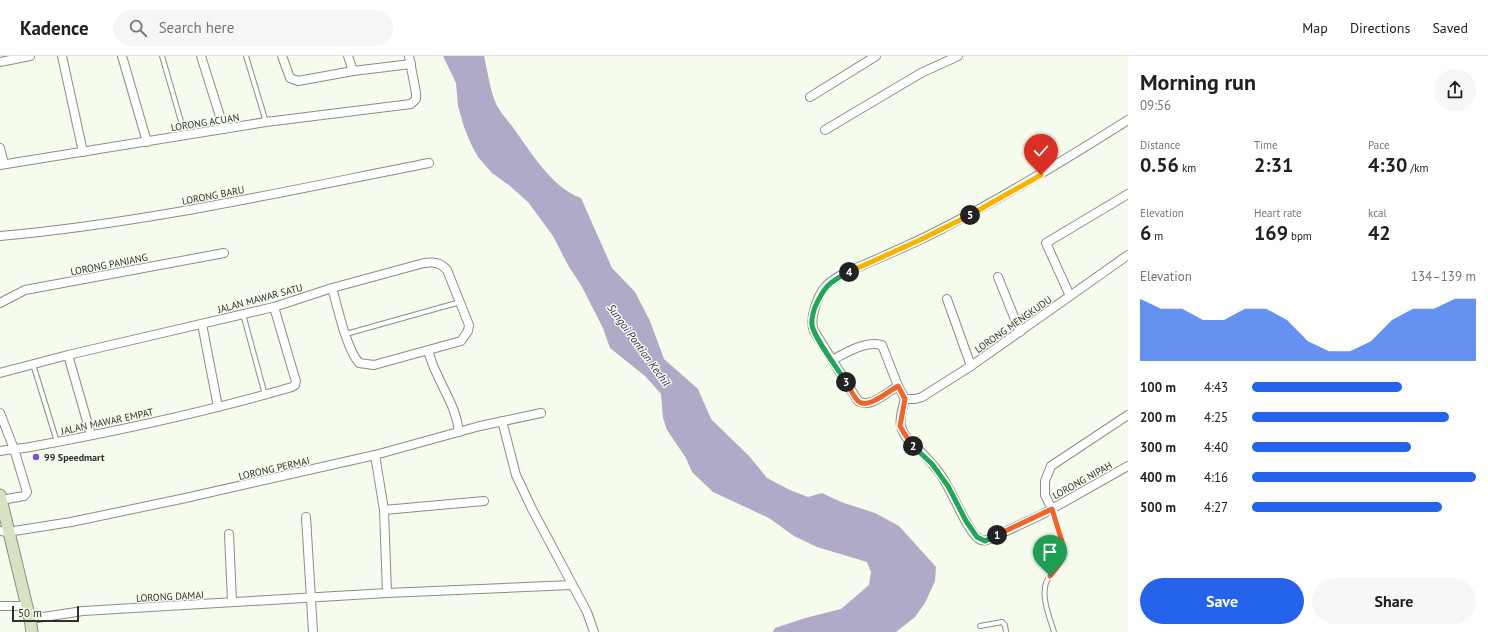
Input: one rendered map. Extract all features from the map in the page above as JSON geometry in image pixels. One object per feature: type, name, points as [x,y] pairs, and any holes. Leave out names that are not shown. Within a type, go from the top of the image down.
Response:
[{"type":"main road","points":[[1,498],[4,532],[30,619],[32,632]]},
{"type":"street","points":[[0,62],[30,56]]},
{"type":"street","points":[[62,56],[83,152]]},
{"type":"street","points":[[122,56],[147,142]]},
{"type":"street","points":[[201,56],[224,129]]},
{"type":"street","points":[[282,56],[289,75],[294,80],[306,80],[353,71],[411,64],[409,56]]},
{"type":"street","points":[[348,56],[353,71]]},
{"type":"street","points":[[810,97],[876,56]]},
{"type":"street","points":[[825,130],[922,73],[958,56]]},
{"type":"street","name":"LORONG ACUAN","points":[[2,165],[266,122],[396,106],[414,102],[416,93],[411,64]]},
{"type":"street","points":[[898,386],[867,404],[858,401],[814,331],[812,325],[813,314],[819,298],[826,286],[840,277],[922,239],[983,208],[1041,175],[1128,120]]},
{"type":"street","points":[[0,148],[2,165]]},
{"type":"street","name":"LORONG BARU","points":[[0,236],[92,226],[192,210],[429,163]]},
{"type":"street","points":[[1070,296],[1046,243],[1128,194]]},
{"type":"street","name":"LORONG PANJANG","points":[[0,303],[25,290],[224,253]]},
{"type":"street","name":"LORONG MENGKUDU","points":[[905,399],[922,397],[971,366],[1128,255]]},
{"type":"street","name":"JALAN MAWAR SATU","points":[[0,373],[68,355],[274,307],[332,288],[432,262],[443,265],[447,270],[469,325],[468,332],[461,340],[428,351]]},
{"type":"street","points":[[998,277],[1020,332]]},
{"type":"street","points":[[332,288],[346,334],[355,358],[359,363],[374,365],[428,351],[437,375],[457,417],[459,432]]},
{"type":"street","points":[[947,299],[971,366]]},
{"type":"street","name":"JALAN MAWAR EMPAT","points":[[0,451],[14,448],[28,448],[91,435],[218,407],[292,387],[295,385],[296,381],[274,307]]},
{"type":"street","points":[[202,324],[218,407]]},
{"type":"street","points":[[832,360],[859,347],[875,344],[882,345],[898,386],[905,399]]},
{"type":"street","points":[[68,355],[91,435]]},
{"type":"street","name":"LORONG NIPAH","points":[[905,399],[900,426],[909,441],[923,454],[948,486],[966,521],[980,539],[987,540],[1052,509],[1128,466]]},
{"type":"street","name":"LORONG PERMAI","points":[[4,532],[71,522],[181,499],[375,454],[541,412]]},
{"type":"street","points":[[0,413],[14,448],[26,494],[24,496],[1,498]]},
{"type":"street","points":[[1052,509],[1045,495],[1045,482],[1051,466],[1128,415]]},
{"type":"street","points":[[502,421],[516,475],[532,509],[587,612],[594,632]]},
{"type":"street","points":[[375,454],[384,510],[387,593]]},
{"type":"street","points":[[384,510],[484,501]]},
{"type":"street","points":[[306,517],[313,632]]},
{"type":"street","points":[[229,534],[232,602]]},
{"type":"street","points":[[311,597],[572,585]]},
{"type":"street","name":"LORONG DAMAI","points":[[30,619],[83,611],[311,597]]},
{"type":"street","points":[[0,606],[26,606]]},
{"type":"lane","points":[[162,56],[185,135]]},
{"type":"lane","points":[[246,56],[266,122]]},
{"type":"lane","points":[[346,334],[460,302]]},
{"type":"lane","points":[[243,314],[265,395]]},
{"type":"lane","points":[[33,364],[57,442]]},
{"type":"lane","points":[[1052,509],[1065,554],[1046,583],[1046,599],[1054,632]]},
{"type":"lane","points":[[980,626],[1002,622],[1006,632]]},
{"type":"water","name":"Sungai Pontian Kechil","points":[[443,56],[484,56],[491,88],[497,106],[542,168],[551,178],[571,193],[581,198],[612,268],[635,292],[650,321],[664,359],[698,389],[711,419],[749,456],[767,478],[790,490],[808,497],[822,493],[841,502],[875,513],[899,526],[936,567],[935,581],[925,603],[915,617],[896,632],[773,632],[775,628],[805,618],[841,609],[869,585],[871,572],[867,562],[817,547],[794,536],[769,518],[713,492],[692,472],[686,458],[667,430],[663,418],[661,394],[645,376],[610,348],[603,328],[581,285],[569,267],[553,236],[528,202],[492,173],[478,157],[464,127],[458,106],[456,83]]},
{"type":"place","name":"99 Speedmart","points":[[36,457]]},
{"type":"route","points":[[1041,175],[983,208],[833,281],[823,290],[813,314],[812,325],[814,331],[858,401],[867,404],[898,386],[905,399],[900,426],[909,441],[923,454],[948,486],[966,521],[977,537],[985,541],[1052,509],[1065,554],[1050,576]]}]
